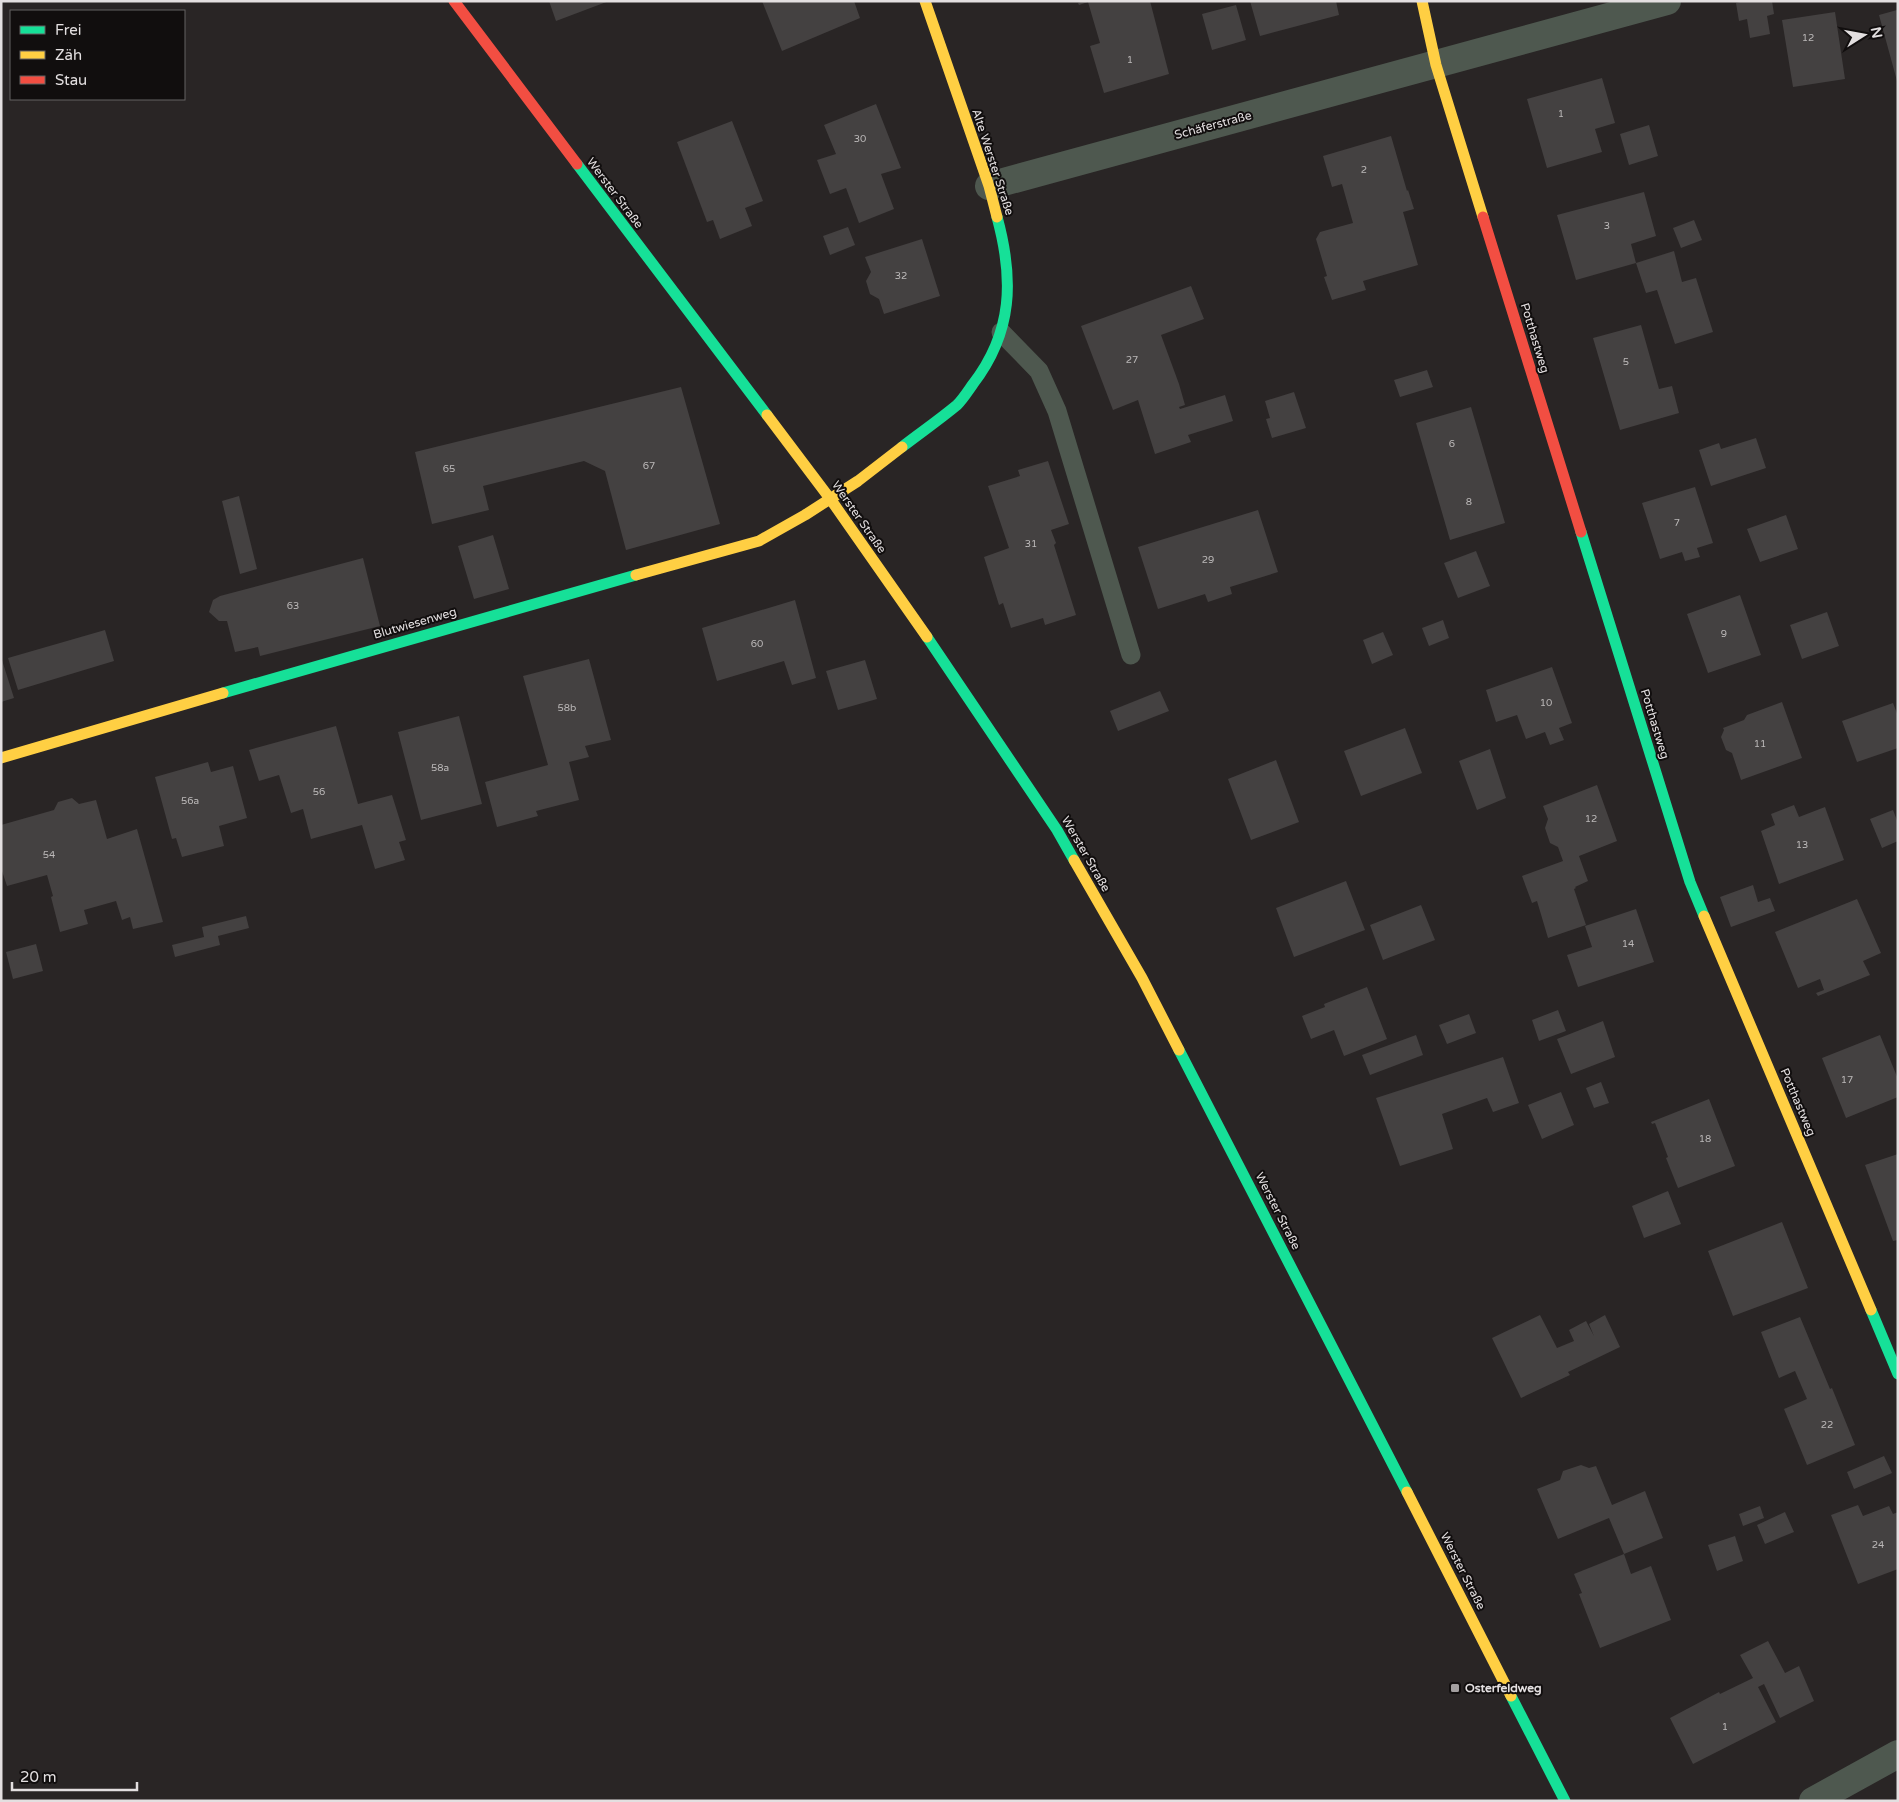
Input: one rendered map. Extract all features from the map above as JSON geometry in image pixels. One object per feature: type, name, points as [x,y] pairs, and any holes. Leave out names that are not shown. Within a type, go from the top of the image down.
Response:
[{"type":"street","name":"Werster Straße","points":[[454,1],[831,500],[960,684],[1057,830],[1142,978],[1279,1241],[1565,1801]]},
{"type":"street","name":"Alte Werster Straße","points":[[831,500],[958,404],[987,366],[1001,332],[1008,304],[1004,246],[989,186],[925,1]]},
{"type":"street","points":[[1422,1],[1436,65]]},
{"type":"street","name":"Schäferstraße","points":[[989,186],[1667,1]]},
{"type":"street","name":"Potthastweg","points":[[1436,65],[1690,882],[1898,1374]]},
{"type":"street","name":"Blutwiesenweg","points":[[1,758],[499,613],[759,541],[831,500]]},
{"type":"street","points":[[1813,1801],[1898,1754]]},
{"type":"lane","points":[[1001,332],[1039,371],[1057,411],[1131,654]]},
{"type":"building","points":[[549,1],[609,1],[556,21]]},
{"type":"building","points":[[762,1],[854,1],[860,18],[782,51]]},
{"type":"building","points":[[1083,1],[1150,1],[1169,74],[1104,93],[1090,46],[1100,43],[1088,2],[1079,5],[1078,3]]},
{"type":"building","points":[[1250,1],[1336,1],[1339,15],[1260,36]]},
{"type":"building","points":[[1744,1],[1772,1],[1774,14],[1767,16],[1770,34],[1750,38],[1747,19],[1739,21],[1736,3]]},
{"type":"building","points":[[1236,5],[1246,40],[1212,50],[1202,14]]},
{"type":"building","points":[[1897,10],[1898,81],[1879,15]]},
{"type":"building","points":[[1835,12],[1845,79],[1793,87],[1782,20]]},
{"type":"building","points":[[1602,78],[1615,123],[1595,129],[1602,152],[1547,168],[1527,99]]},
{"type":"building","points":[[876,104],[901,168],[881,174],[894,209],[859,223],[846,188],[830,194],[817,160],[836,154],[824,125]]},
{"type":"building","points":[[732,121],[763,201],[745,208],[752,226],[720,239],[713,220],[707,222],[677,142]]},
{"type":"building","points":[[1649,125],[1658,156],[1629,165],[1620,134]]},
{"type":"building","points":[[1391,136],[1414,209],[1403,212],[1418,265],[1363,281],[1366,290],[1332,300],[1324,277],[1327,276],[1316,239],[1320,232],[1353,223],[1342,184],[1332,187],[1323,156]]},
{"type":"building","points":[[1644,192],[1656,236],[1631,244],[1636,263],[1576,280],[1557,215]]},
{"type":"building","points":[[1694,220],[1702,240],[1681,248],[1673,228]]},
{"type":"building","points":[[848,227],[855,245],[830,255],[823,236]]},
{"type":"building","points":[[922,239],[940,296],[884,314],[879,299],[870,294],[866,281],[871,272],[865,257]]},
{"type":"building","points":[[1674,251],[1682,282],[1696,278],[1713,332],[1675,344],[1657,290],[1646,293],[1636,263]]},
{"type":"building","points":[[1191,286],[1204,319],[1161,335],[1185,405],[1179,407],[1180,409],[1225,395],[1233,421],[1188,435],[1191,442],[1155,454],[1138,400],[1113,410],[1081,326]]},
{"type":"building","points":[[1641,325],[1659,389],[1672,386],[1679,413],[1620,430],[1593,338]]},
{"type":"building","points":[[1427,370],[1433,387],[1400,397],[1394,380]]},
{"type":"building","points":[[681,387],[720,524],[626,550],[605,471],[584,461],[483,486],[489,510],[432,524],[415,452]]},
{"type":"building","points":[[1294,392],[1306,428],[1272,438],[1266,419],[1270,418],[1265,401]]},
{"type":"building","points":[[1471,407],[1505,523],[1450,540],[1416,423]]},
{"type":"building","points":[[1756,438],[1766,468],[1711,486],[1699,450],[1719,443],[1721,449]]},
{"type":"building","points":[[1048,461],[1069,524],[1051,530],[1076,615],[1045,625],[1043,618],[1011,628],[1003,603],[999,605],[984,557],[1009,548],[988,486],[1020,476],[1018,470]]},
{"type":"building","points":[[1695,487],[1713,543],[1697,548],[1700,557],[1685,561],[1682,552],[1660,559],[1642,503]]},
{"type":"building","points":[[239,496],[257,569],[240,574],[222,501]]},
{"type":"building","points":[[1258,510],[1278,572],[1230,587],[1232,594],[1208,602],[1205,594],[1158,609],[1138,547]]},
{"type":"building","points":[[1786,515],[1798,549],[1760,562],[1747,529]]},
{"type":"building","points":[[493,535],[509,589],[474,599],[458,546]]},
{"type":"building","points":[[1476,551],[1490,586],[1458,598],[1444,563]]},
{"type":"building","points":[[363,558],[380,626],[260,656],[258,647],[235,652],[227,621],[219,621],[209,612],[213,600],[220,596]]},
{"type":"building","points":[[1740,595],[1761,655],[1708,673],[1687,614]]},
{"type":"building","points":[[795,600],[816,678],[792,685],[784,661],[717,681],[702,628]]},
{"type":"building","points":[[1827,612],[1839,646],[1802,659],[1790,625]]},
{"type":"building","points":[[1443,620],[1449,638],[1429,646],[1422,628]]},
{"type":"building","points":[[105,630],[114,661],[18,690],[8,658]]},
{"type":"building","points":[[1383,632],[1393,655],[1372,664],[1363,640]]},
{"type":"building","points":[[1,657],[14,698],[1,702]]},
{"type":"building","points":[[589,659],[611,740],[585,746],[589,757],[569,762],[579,800],[536,811],[538,816],[497,827],[485,782],[548,765],[523,676]]},
{"type":"building","points":[[865,660],[877,699],[838,710],[826,671]]},
{"type":"building","points":[[1552,667],[1572,723],[1559,728],[1564,740],[1550,745],[1545,732],[1526,739],[1517,715],[1496,722],[1486,690]]},
{"type":"building","points":[[1160,691],[1169,711],[1118,731],[1110,711]]},
{"type":"building","points":[[1782,702],[1802,758],[1741,780],[1732,753],[1726,750],[1721,737],[1723,728],[1744,720],[1747,715]]},
{"type":"building","points":[[1893,703],[1898,716],[1898,748],[1857,762],[1842,721]]},
{"type":"building","points":[[459,716],[482,804],[421,820],[398,732]]},
{"type":"building","points":[[336,726],[358,804],[392,795],[406,840],[399,842],[405,860],[375,869],[362,825],[311,839],[303,809],[291,813],[279,775],[259,781],[249,750]]},
{"type":"building","points":[[1405,728],[1422,773],[1361,796],[1344,751]]},
{"type":"building","points":[[1490,749],[1506,798],[1477,810],[1459,761]]},
{"type":"building","points":[[1276,760],[1299,822],[1251,840],[1228,779]]},
{"type":"building","points":[[208,762],[211,772],[233,766],[247,818],[219,826],[224,846],[182,857],[176,838],[172,839],[155,777]]},
{"type":"building","points":[[1597,785],[1617,841],[1579,856],[1588,881],[1574,889],[1586,925],[1548,938],[1537,901],[1532,903],[1522,876],[1563,861],[1558,847],[1550,843],[1545,828],[1548,819],[1543,806]]},
{"type":"building","points":[[72,798],[79,804],[96,800],[107,839],[137,829],[163,922],[133,929],[130,917],[122,920],[116,901],[84,910],[88,924],[60,932],[47,875],[7,886],[1,868],[1,825],[54,810],[58,802]]},
{"type":"building","points":[[1794,805],[1799,817],[1825,807],[1844,860],[1779,884],[1761,831],[1775,825],[1771,814]]},
{"type":"building","points":[[1893,810],[1898,823],[1898,841],[1882,848],[1870,819]]},
{"type":"building","points":[[1346,881],[1365,930],[1294,957],[1276,908]]},
{"type":"building","points":[[1753,885],[1758,902],[1770,898],[1775,911],[1731,927],[1720,897]]},
{"type":"building","points":[[1857,899],[1881,953],[1863,961],[1870,975],[1818,996],[1816,993],[1824,990],[1820,979],[1798,988],[1775,932]]},
{"type":"building","points":[[1421,905],[1435,940],[1383,960],[1370,925]]},
{"type":"building","points":[[1636,909],[1654,962],[1578,987],[1567,955],[1592,947],[1585,926]]},
{"type":"building","points":[[246,916],[249,928],[218,936],[220,945],[175,957],[172,945],[204,937],[202,927]]},
{"type":"building","points":[[36,944],[43,971],[13,979],[6,952]]},
{"type":"building","points":[[1367,987],[1387,1039],[1344,1056],[1334,1030],[1311,1039],[1302,1016],[1325,1007],[1324,1004]]},
{"type":"building","points":[[1558,1010],[1566,1031],[1539,1041],[1532,1020]]},
{"type":"building","points":[[1469,1014],[1476,1033],[1447,1044],[1439,1025]]},
{"type":"building","points":[[1603,1021],[1615,1057],[1571,1074],[1557,1039]]},
{"type":"building","points":[[1416,1035],[1423,1055],[1370,1075],[1362,1055]]},
{"type":"building","points":[[1880,1035],[1898,1079],[1898,1097],[1846,1118],[1822,1058]]},
{"type":"building","points":[[1503,1057],[1519,1103],[1493,1112],[1487,1098],[1442,1114],[1453,1149],[1400,1166],[1376,1098]]},
{"type":"building","points":[[1601,1082],[1609,1103],[1594,1108],[1586,1088]]},
{"type":"building","points":[[1561,1092],[1574,1125],[1542,1139],[1528,1105]]},
{"type":"building","points":[[1709,1099],[1735,1166],[1678,1188],[1655,1123],[1652,1124],[1651,1122]]},
{"type":"building","points":[[1898,1154],[1898,1240],[1893,1241],[1865,1165]]},
{"type":"building","points":[[1668,1191],[1681,1224],[1644,1238],[1632,1206]]},
{"type":"building","points":[[1782,1222],[1808,1288],[1733,1316],[1708,1251]]},
{"type":"building","points":[[1540,1315],[1557,1348],[1574,1341],[1569,1330],[1586,1321],[1594,1336],[1589,1324],[1605,1315],[1620,1347],[1568,1372],[1570,1375],[1521,1398],[1492,1338]]},
{"type":"building","points":[[1800,1317],[1855,1445],[1807,1465],[1784,1409],[1807,1399],[1795,1371],[1779,1378],[1761,1332]]},
{"type":"building","points":[[1884,1456],[1892,1473],[1854,1489],[1847,1472]]},
{"type":"building","points":[[1581,1465],[1589,1468],[1596,1466],[1612,1505],[1645,1491],[1663,1538],[1624,1554],[1609,1518],[1558,1539],[1537,1489],[1560,1480],[1563,1471]]},
{"type":"building","points":[[1858,1505],[1863,1516],[1889,1506],[1893,1514],[1898,1512],[1898,1569],[1858,1584],[1831,1515]]},
{"type":"building","points":[[1760,1506],[1764,1518],[1743,1526],[1739,1514]]},
{"type":"building","points":[[1785,1512],[1794,1532],[1765,1544],[1757,1525]]},
{"type":"building","points":[[1735,1536],[1743,1561],[1717,1571],[1708,1545]]},
{"type":"building","points":[[1624,1554],[1631,1574],[1651,1566],[1671,1620],[1600,1648],[1579,1594],[1582,1593],[1574,1574]]},
{"type":"building","points":[[1768,1641],[1785,1673],[1799,1666],[1814,1701],[1780,1718],[1764,1684],[1758,1687],[1776,1722],[1693,1764],[1670,1718],[1719,1692],[1720,1694],[1753,1678],[1740,1655]]},
{"type":"traffic: fast","points":[[577,164],[767,415]]},
{"type":"traffic: fast","points":[[902,447],[959,403],[986,364],[996,345],[1003,325],[1007,283],[1006,262],[997,217]]},
{"type":"traffic: fast","points":[[1581,532],[1690,882],[1704,916]]},
{"type":"traffic: fast","points":[[223,693],[636,575]]},
{"type":"traffic: fast","points":[[927,637],[1057,830],[1074,860]]},
{"type":"traffic: fast","points":[[1179,1050],[1407,1492]]},
{"type":"traffic: fast","points":[[1871,1310],[1898,1374]]},
{"type":"traffic: fast","points":[[1511,1696],[1565,1801]]},
{"type":"traffic: slow","points":[[925,1],[989,186],[997,217]]},
{"type":"traffic: slow","points":[[1422,1],[1436,65],[1483,217]]},
{"type":"traffic: slow","points":[[767,415],[831,500],[927,637]]},
{"type":"traffic: slow","points":[[636,575],[759,541],[805,515],[858,481],[902,447]]},
{"type":"traffic: slow","points":[[1,758],[223,693]]},
{"type":"traffic: slow","points":[[1074,860],[1142,978],[1179,1050]]},
{"type":"traffic: slow","points":[[1704,916],[1871,1310]]},
{"type":"traffic: slow","points":[[1407,1492],[1511,1696]]},
{"type":"traffic: jam","points":[[454,1],[577,164]]},
{"type":"traffic: jam","points":[[1483,217],[1581,532]]},
{"type":"place","name":"Osterfeldweg","points":[[1455,1688]]}]
